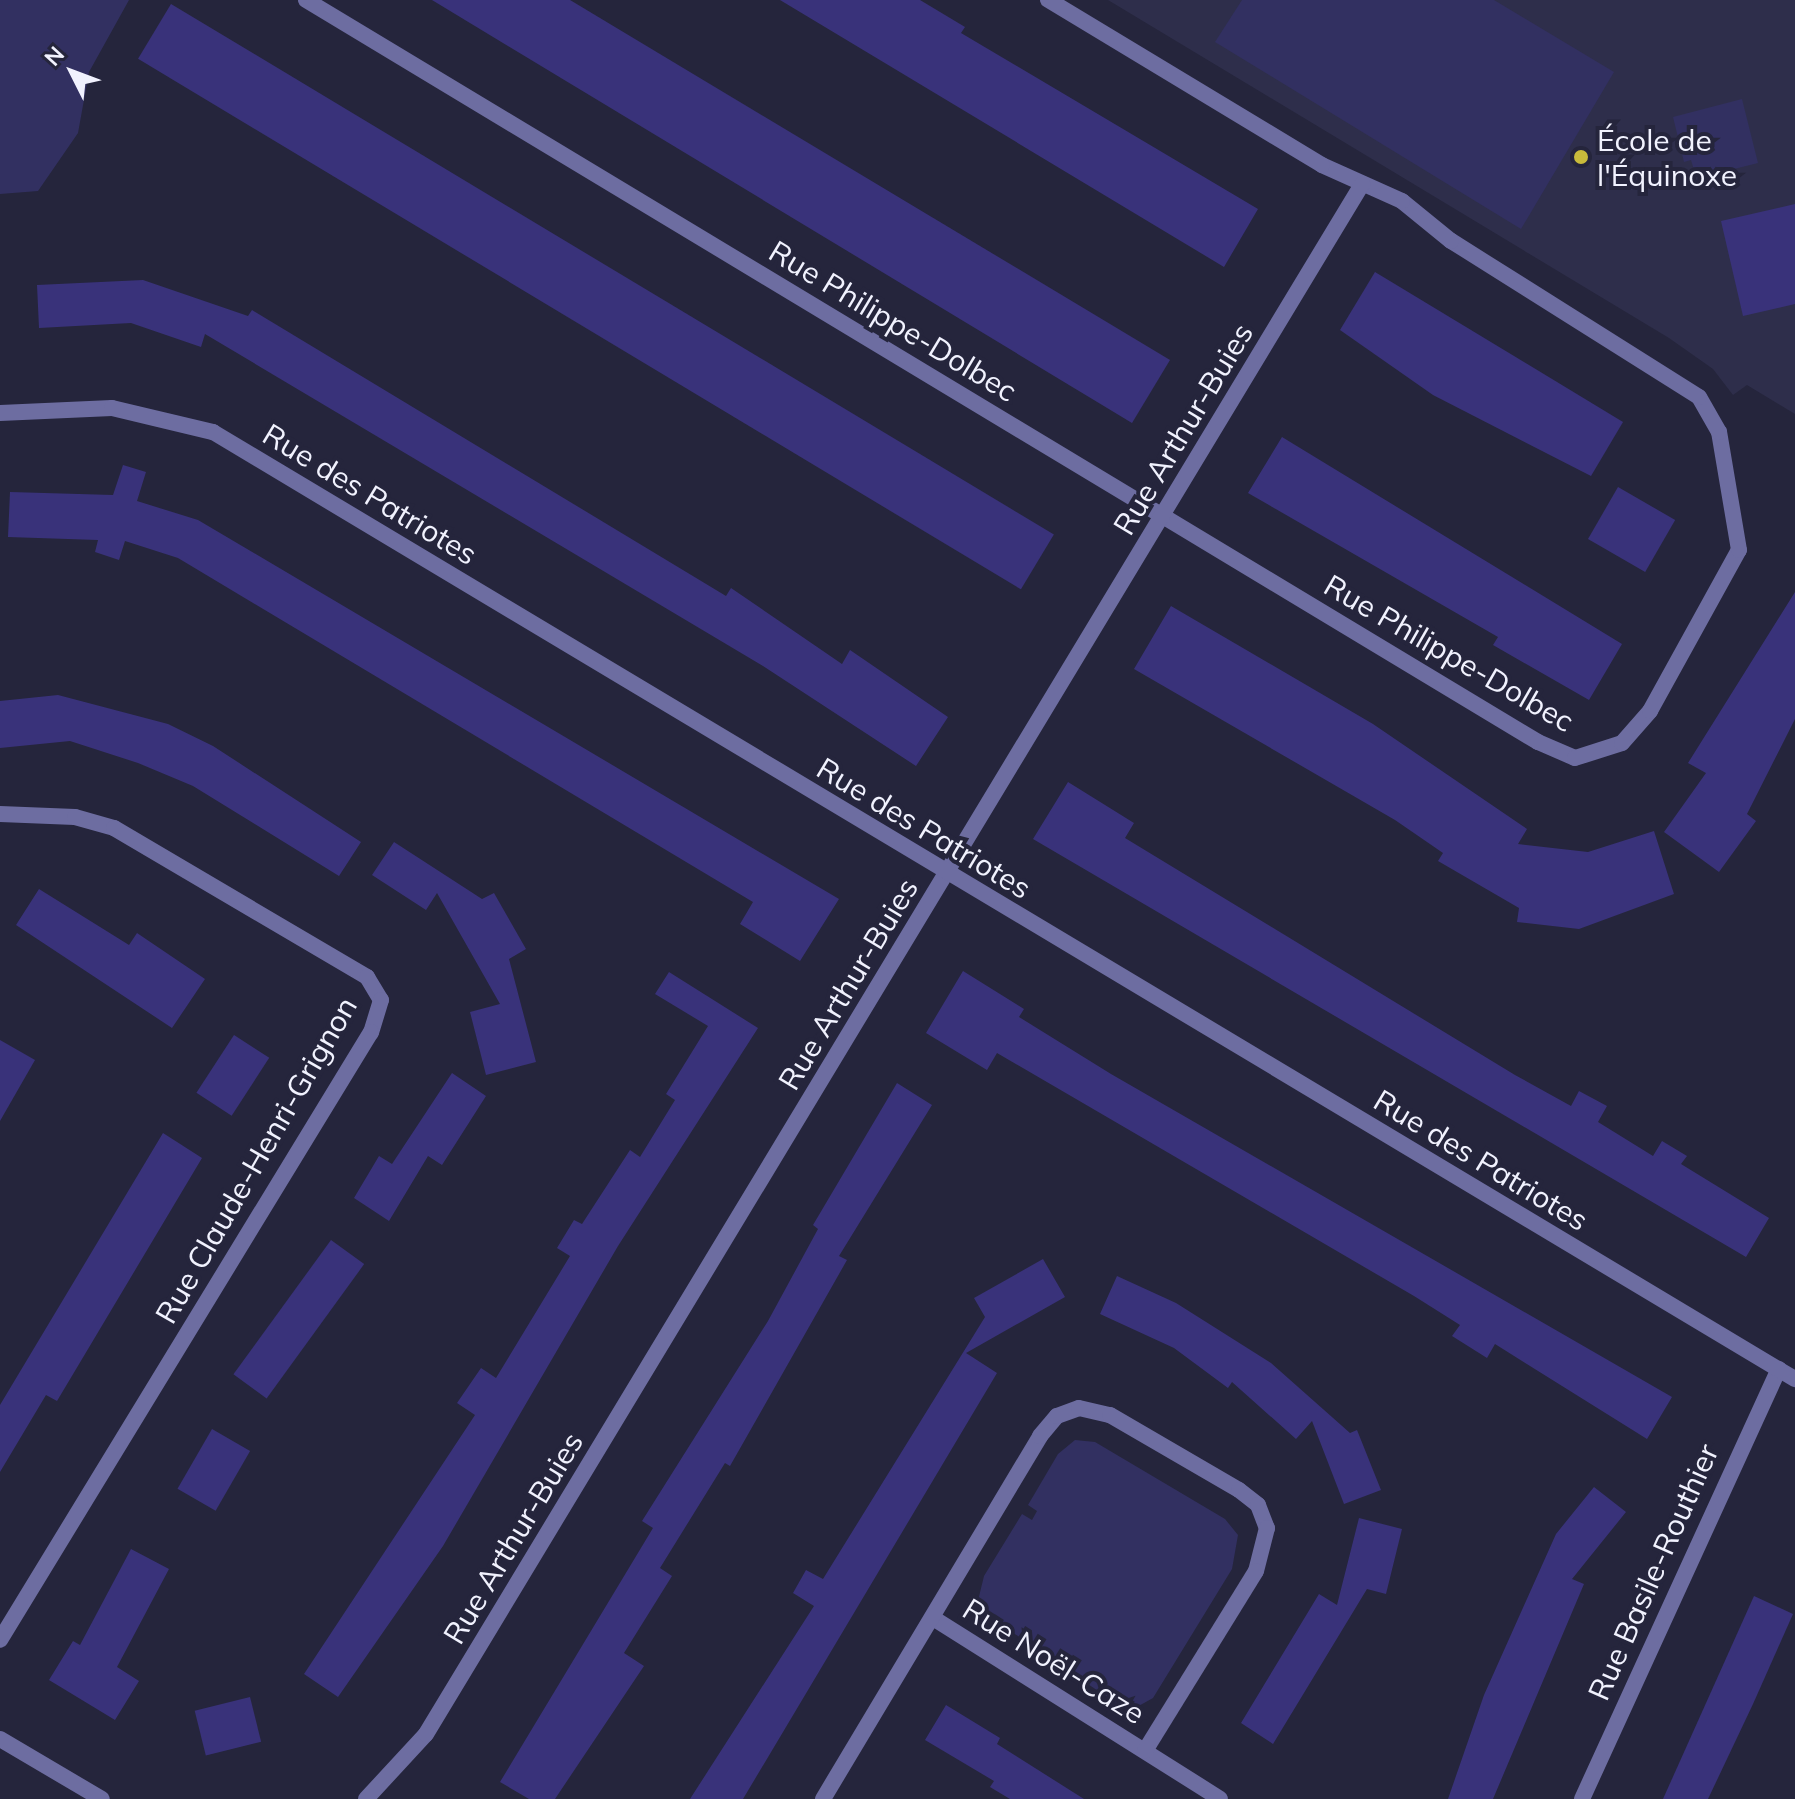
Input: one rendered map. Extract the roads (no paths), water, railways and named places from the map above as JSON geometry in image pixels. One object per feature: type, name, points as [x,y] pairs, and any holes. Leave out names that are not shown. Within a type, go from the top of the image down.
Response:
[{"type":"street","name":"Rue Philippe-Dolbec","points":[[306,0],[1563,755],[1611,750],[1650,711],[1739,550],[1738,516],[1714,421],[1678,379],[1460,247],[1402,201],[1362,184],[1048,0]]},
{"type":"street","name":"Rue Arthur-Buies","points":[[366,1799],[426,1734],[1362,184]]},
{"type":"street","name":"Rue des Patriotes","points":[[0,413],[112,408],[213,432],[947,875],[1795,1379]]},
{"type":"street","name":"Rue Claude-Henri-Grignon","points":[[0,814],[75,817],[114,828],[367,977],[381,1000],[363,1044],[0,1640]]},
{"type":"street","name":"Rue Basile-Routhier","points":[[1582,1799],[1779,1369]]},
{"type":"street","name":"Rue Noël-Caze","points":[[823,1799],[1040,1436],[1067,1411],[1110,1415],[1239,1490],[1265,1516],[1265,1554],[1145,1751]]},
{"type":"street","name":"Rue Noël-Caze","points":[[933,1618],[1220,1799]]},
{"type":"street","points":[[0,1739],[102,1799]]},
{"type":"place","name":"École de l'Équinoxe","points":[[1581,157]]}]
